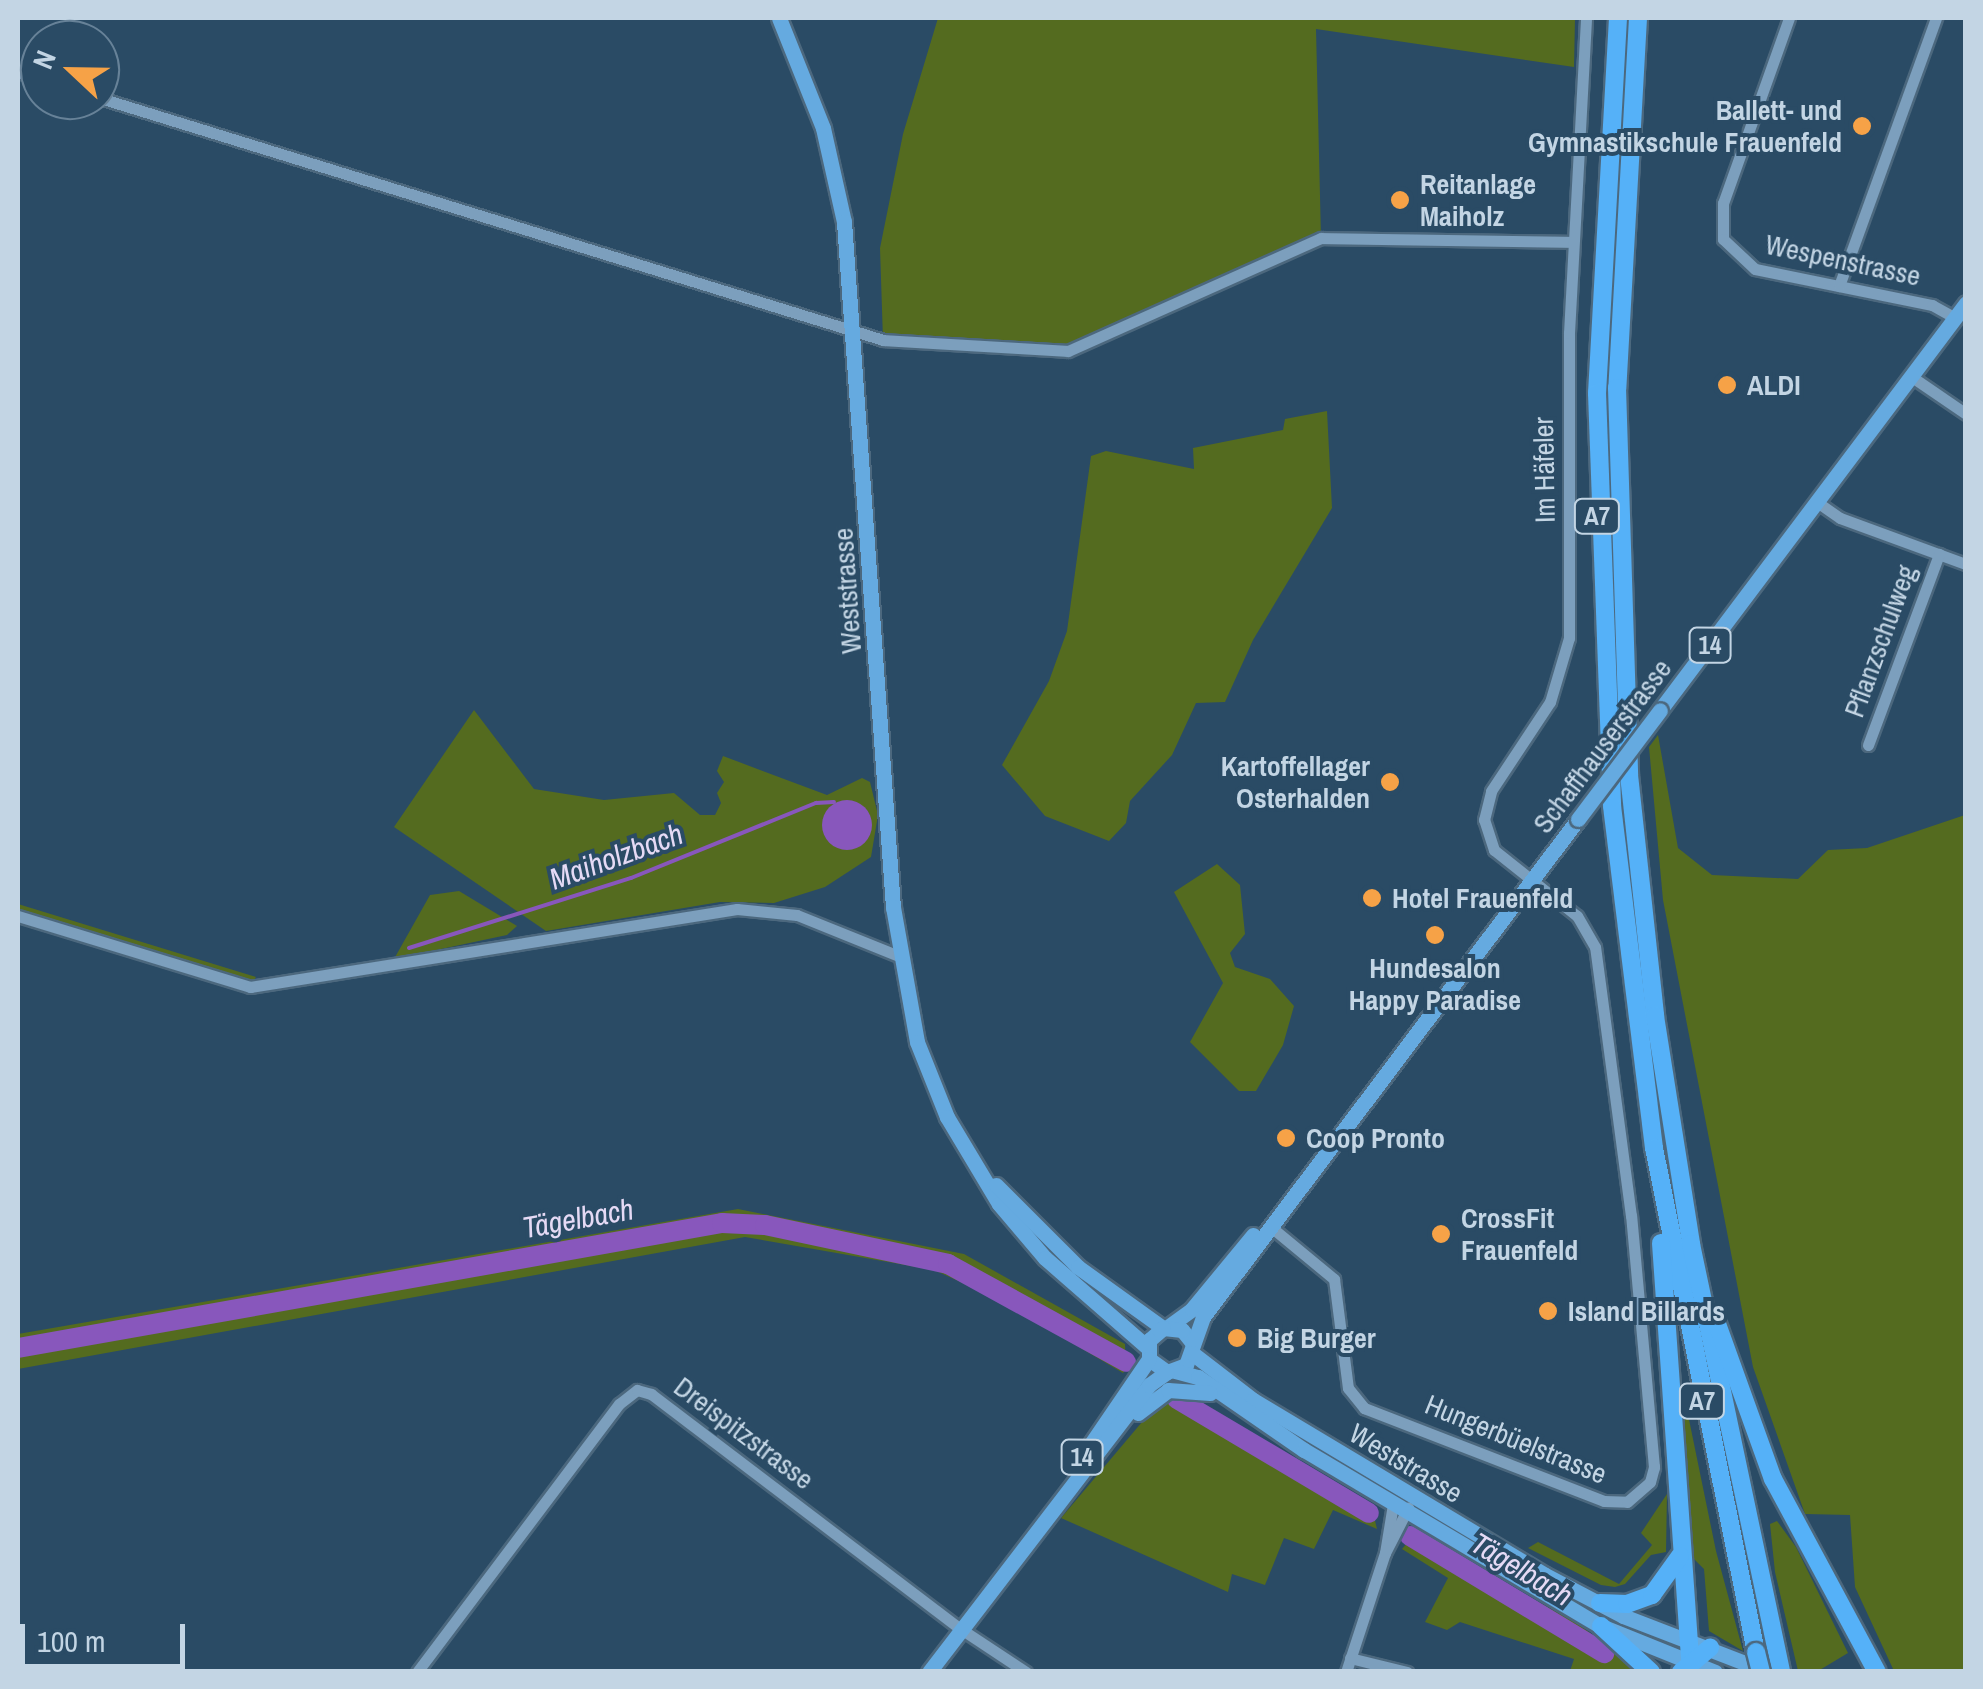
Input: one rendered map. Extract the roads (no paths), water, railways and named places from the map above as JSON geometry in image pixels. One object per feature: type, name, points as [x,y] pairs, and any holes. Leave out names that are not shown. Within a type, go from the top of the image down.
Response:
[{"type":"highway","name":"A7","points":[[1618,18],[1600,274],[1600,599],[1618,870],[1654,1148],[1690,1640],[1685,1667]]},
{"type":"highway","name":"A7","points":[[1638,18],[1619,280],[1619,597],[1640,895],[1691,1244],[1772,1668]]},
{"type":"highway","name":"A7","points":[[1654,1148],[1756,1652],[1772,1668]]},
{"type":"highway","name":"A7","points":[[1691,1244],[1761,1452],[1859,1646],[1876,1672]]},
{"type":"highway","points":[[1600,1604],[1652,1595],[1682,1551]]},
{"type":"highway","points":[[1602,1626],[1650,1672]]},
{"type":"highway","name":"A7","points":[[1859,1646],[1860,1672]]},
{"type":"highway","points":[[1685,1667],[1710,1648]]},
{"type":"main road","name":"Weststrasse","points":[[779,18],[832,160],[855,336],[899,956],[926,1070],[971,1158],[1020,1231],[1171,1372],[1228,1398],[1400,1507],[1602,1626],[1685,1667],[1714,1672]]},
{"type":"main road","name":"Schaffhauserstrasse","points":[[1171,1372],[1192,1347],[1312,1168],[1966,303]]},
{"type":"main road","name":"Weststrasse","points":[[971,1158],[1056,1249],[1166,1327],[1241,1392],[1400,1507],[1600,1604],[1772,1668]]},
{"type":"main road","name":"Schaffhauserstrasse","points":[[1148,1353],[1166,1327],[1192,1309],[1312,1168]]},
{"type":"main road","name":"14","points":[[1017,1556],[1148,1353]]},
{"type":"main road","name":"14","points":[[929,1672],[1150,1385],[1171,1372]]},
{"type":"main road","name":"Weststrasse","points":[[1060,1503],[1159,1394],[1194,1388],[1228,1398]]},
{"type":"street","name":"Im Häfeler","points":[[1531,881],[1494,850],[1484,812],[1498,779],[1544,715],[1566,658],[1573,242],[1586,18]]},
{"type":"street","name":"Wespenstrasse","points":[[1788,18],[1723,203],[1720,230],[1729,250],[1755,268],[1937,306],[1955,318]]},
{"type":"street","points":[[1839,286],[1936,18]]},
{"type":"street","points":[[120,104],[855,336],[1028,353],[1068,351],[1320,238],[1573,242]]},
{"type":"street","points":[[1912,377],[1966,414]]},
{"type":"street","points":[[1818,502],[1840,518],[1966,564]]},
{"type":"street","name":"Pflanzschulweg","points":[[1868,745],[1939,554]]},
{"type":"street","points":[[1864,709],[1880,715]]},
{"type":"street","name":"Hungerbüelstrasse","points":[[1271,1226],[1334,1279],[1353,1400],[1604,1502],[1627,1502],[1641,1494],[1654,1467],[1595,947],[1577,916],[1531,881]]},
{"type":"street","points":[[18,916],[250,987],[737,909],[798,915],[899,956]]},
{"type":"street","name":"Dreispitzstrasse","points":[[417,1672],[619,1404],[637,1390],[651,1394],[961,1630]]},
{"type":"street","points":[[1346,1672],[1354,1659],[1400,1507]]},
{"type":"street","points":[[961,1630],[1026,1672]]},
{"type":"street","points":[[1354,1659],[1407,1672]]},
{"type":"waterway","name":"Maiholzbach","points":[[409,948],[631,878],[816,803],[834,802]]},
{"type":"waterway","name":"Tägelbach","points":[[18,1348],[722,1223],[765,1225],[948,1264],[1126,1362]]},
{"type":"waterway","name":"Tägelbach","points":[[1177,1399],[1369,1513]]},
{"type":"waterway","name":"Tägelbach","points":[[1410,1536],[1604,1653]]},
{"type":"place","name":"Ballett- und Gymnastikschule Frauenfeld","points":[[1862,126]]},
{"type":"place","name":"Reitanlage Maiholz","points":[[1400,200]]},
{"type":"place","name":"ALDI","points":[[1727,385]]},
{"type":"place","name":"Kartoffellager Osterhalden","points":[[1390,782]]},
{"type":"place","name":"Hotel Frauenfeld","points":[[1372,898]]},
{"type":"place","name":"Hundesalon Happy Paradise","points":[[1435,935]]},
{"type":"place","name":"Coop Pronto","points":[[1286,1138]]},
{"type":"place","name":"CrossFit Frauenfeld","points":[[1441,1234]]},
{"type":"place","name":"Island Billards","points":[[1548,1311]]},
{"type":"place","name":"Big Burger","points":[[1237,1338]]}]
